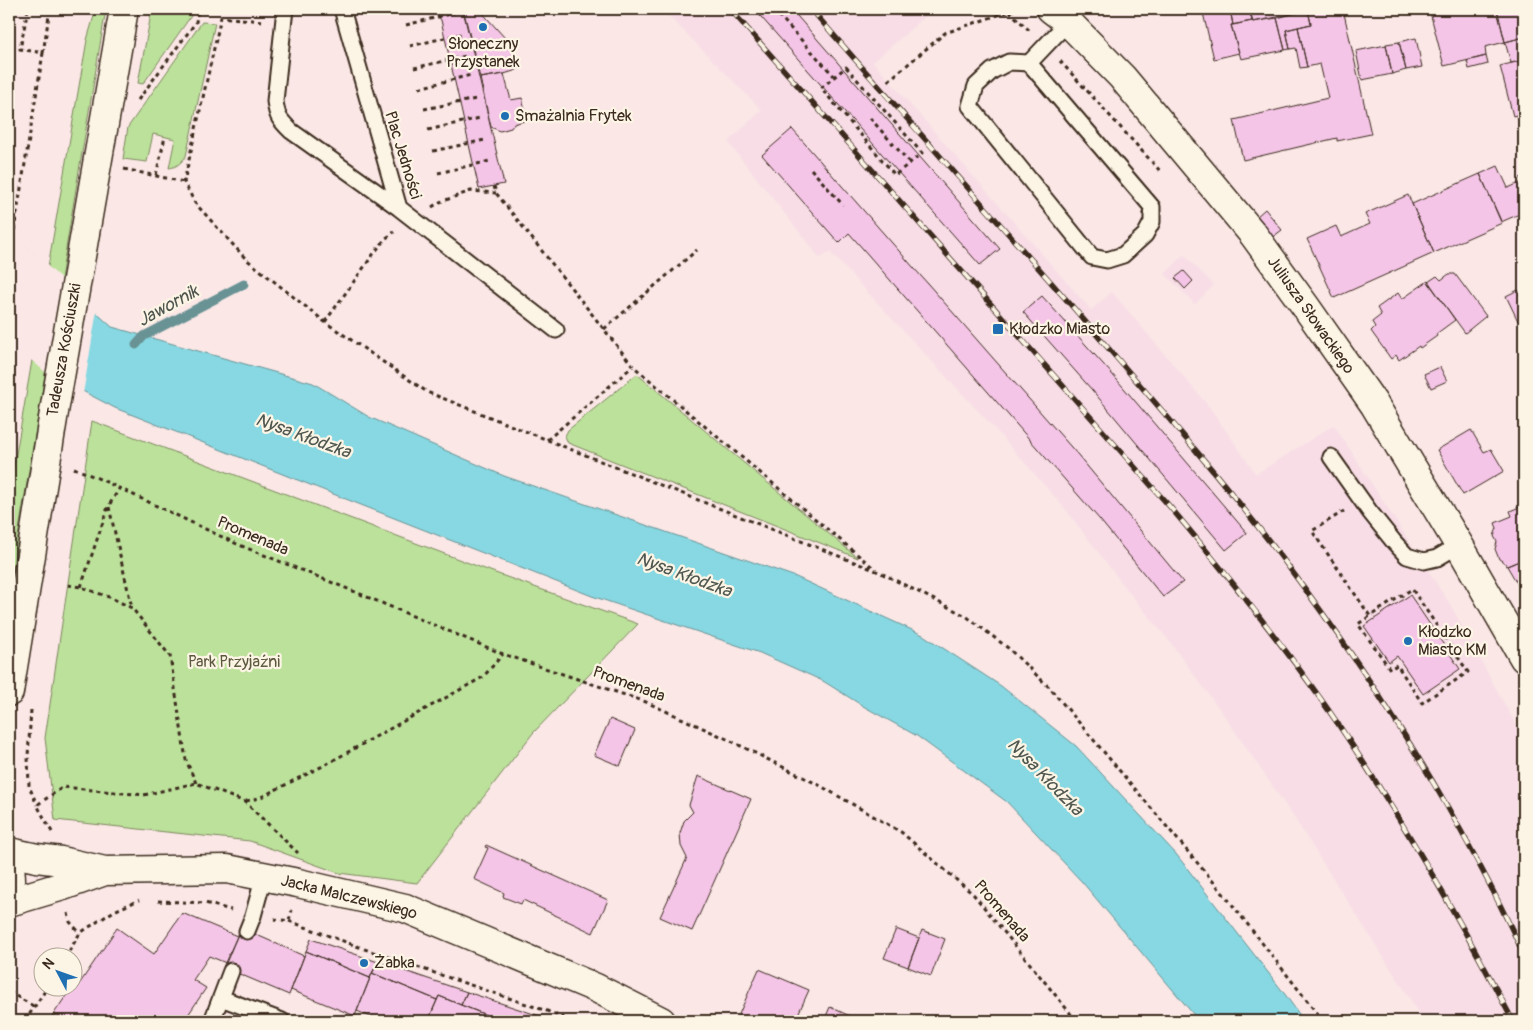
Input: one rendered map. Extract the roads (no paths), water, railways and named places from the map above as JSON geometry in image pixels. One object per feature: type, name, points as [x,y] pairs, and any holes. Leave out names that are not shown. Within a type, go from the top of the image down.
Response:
[{"type":"street","name":"Tadeusza Kościuszki","points":[[9,692],[54,406],[107,165],[124,9]]},
{"type":"street","name":"Juliusza Słowackiego","points":[[1060,15],[1122,77],[1258,241],[1374,404],[1522,649]]},
{"type":"street","name":"Jacka Malczewskiego","points":[[9,852],[105,871],[227,869],[405,908],[596,988],[661,1021]]},
{"type":"street","points":[[9,862],[11,868],[9,891]]},
{"type":"street","name":"Jacka Malczewskiego","points":[[9,902],[105,871]]},
{"type":"lane","points":[[285,9],[275,101],[276,114],[290,130],[398,208]]},
{"type":"lane","name":"Plac Jedności","points":[[342,9],[398,208],[556,330]]},
{"type":"lane","points":[[1029,63],[1060,15]]},
{"type":"lane","points":[[1009,62],[1029,63],[1152,207],[1152,222],[1145,235],[1122,256],[1107,260],[1092,257],[970,106],[976,86],[992,71],[1009,62]]},
{"type":"lane","points":[[1331,456],[1362,500],[1407,556],[1424,561],[1437,558],[1459,545]]},
{"type":"lane","points":[[247,931],[264,876]]},
{"type":"lane","points":[[212,1021],[231,971]]},
{"type":"lane","points":[[221,998],[282,1021]]},
{"type":"water","name":"Nysa Kłodzka","points":[[9,234],[112,327],[313,383],[369,417],[504,476],[796,577],[923,635],[1001,686],[1076,746],[1176,854],[1304,1021],[1199,1021],[1083,883],[1007,802],[917,736],[823,681],[760,653],[592,596],[115,408],[52,375]]},
{"type":"waterway","name":"Jawornik","points":[[136,345],[144,336],[244,284]]},
{"type":"railway","points":[[730,9],[1171,508],[1256,612],[1317,693],[1360,757],[1450,906],[1513,1021]]},
{"type":"railway","points":[[811,9],[1153,400],[1234,496],[1285,562],[1352,655],[1415,752],[1473,853],[1524,955]]},
{"type":"place","name":"Słoneczny Przystanek","points":[[483,27]]},
{"type":"place","name":"Smażalnia Frytek","points":[[505,116]]},
{"type":"place","name":"Kłodzko Miasto","points":[[998,329]]},
{"type":"place","name":"Kłodzko Miasto KM","points":[[1408,641]]},
{"type":"place","name":"Żabka","points":[[364,963]]},
{"type":"park label","name":"Park Przyjaźni","points":[[234,662]]}]
